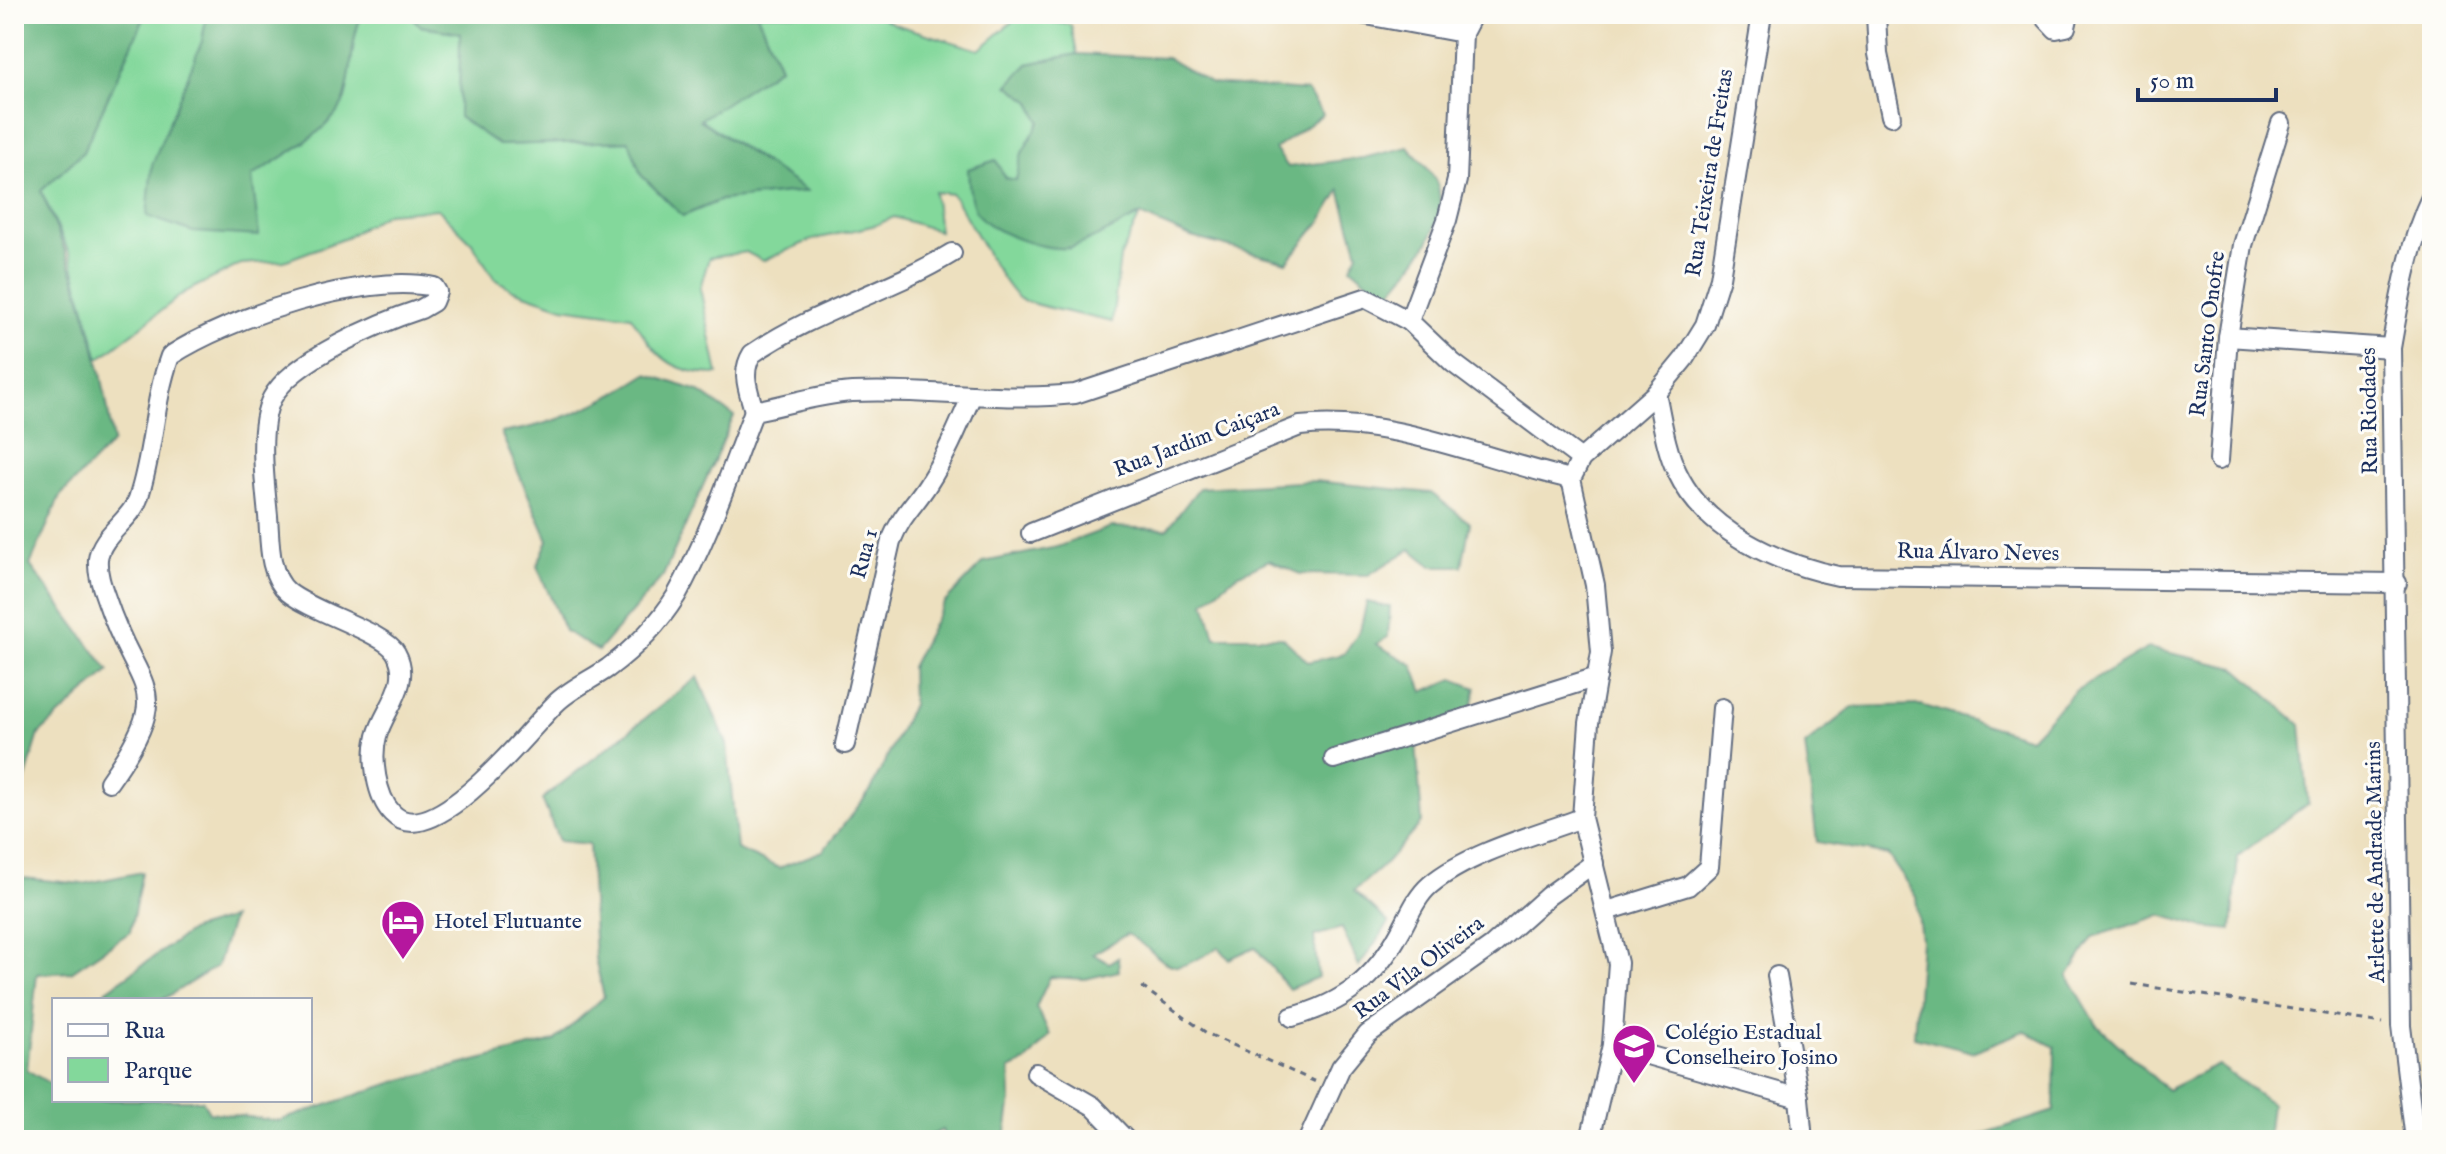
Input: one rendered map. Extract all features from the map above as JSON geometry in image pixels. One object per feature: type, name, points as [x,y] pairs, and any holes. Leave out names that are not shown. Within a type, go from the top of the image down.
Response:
[{"type":"street","points":[[1361,14],[1392,16],[1463,33]]},
{"type":"street","points":[[1409,321],[1447,220],[1457,180],[1463,33],[1473,14]]},
{"type":"street","name":"Rua Teixeira de Freitas","points":[[1571,479],[1581,459],[1656,393],[1684,359],[1705,325],[1720,278],[1762,14]]},
{"type":"street","points":[[1876,14],[1878,54],[1891,116]]},
{"type":"street","points":[[2042,14],[2056,29],[2062,29],[2066,27],[2069,14]]},
{"type":"street","name":"Rua Santo Onofre","points":[[2219,460],[2228,337],[2243,245],[2281,123]]},
{"type":"street","name":"Rua Riodades","points":[[2397,583],[2391,348],[2400,300],[2427,220],[2432,195]]},
{"type":"street","points":[[109,782],[139,740],[149,698],[131,652],[114,624],[98,576],[98,556],[136,502],[150,456],[160,383],[170,356],[184,347],[339,289],[420,284],[434,287],[437,292],[433,302],[329,349],[285,381],[271,398],[264,450],[271,557],[286,591],[313,608],[385,640],[397,654],[401,678],[394,703],[377,735],[376,772],[381,794],[393,815],[407,822],[425,822],[453,808],[558,700],[608,668],[649,634],[676,595],[754,411],[745,379],[746,363],[752,354],[813,318],[924,269],[952,253]]},
{"type":"street","points":[[754,411],[848,392],[972,395],[1024,400],[1075,394],[1365,298],[1409,321],[1453,363],[1581,459]]},
{"type":"street","points":[[2228,337],[2391,348]]},
{"type":"street","name":"Rua Álvaro Neves","points":[[1656,393],[1676,471],[1692,497],[1742,540],[1804,569],[1838,576],[2397,583]]},
{"type":"street","name":"Rua 1","points":[[845,744],[891,541],[902,514],[926,487],[947,451],[972,395]]},
{"type":"street","name":"Rua Jardim Caiçara","points":[[1031,533],[1233,450],[1300,426],[1325,423],[1386,428],[1571,479]]},
{"type":"street","points":[[1571,479],[1595,585],[1601,652],[1582,818],[1618,963],[1612,1045],[1590,1140]]},
{"type":"street","name":"Arlette de Andrade Marins","points":[[2397,583],[2401,1026],[2415,1140]]},
{"type":"street","points":[[1334,759],[1597,677]]},
{"type":"street","points":[[1607,911],[1688,886],[1709,867],[1722,708]]},
{"type":"street","points":[[1292,1017],[1331,1002],[1374,973],[1418,898],[1443,876],[1504,847],[1582,818]]},
{"type":"street","name":"Rua Vila Oliveira","points":[[1308,1140],[1341,1067],[1368,1034],[1492,946],[1548,896],[1594,863]]},
{"type":"street","points":[[1777,976],[1799,1098],[1803,1140]]},
{"type":"street","points":[[1612,1045],[1799,1098]]},
{"type":"street","points":[[1036,1073],[1093,1106],[1126,1140]]},
{"type":"path","points":[[2132,984],[2401,1026]]},
{"type":"path","points":[[1142,987],[1208,1034],[1330,1088]]},
{"type":"green space","points":[[14,14],[146,14],[83,152],[41,191],[86,314],[113,442],[60,496],[30,565],[109,671],[39,734],[14,817]]},
{"type":"green space","points":[[146,14],[207,14],[202,41],[259,236],[251,176],[304,142],[339,109],[348,87],[355,35],[362,14],[410,14],[420,26],[461,33],[459,117],[499,145],[630,141],[641,175],[683,216],[721,200],[806,191],[700,119],[780,67],[757,14],[875,14],[894,24],[979,50],[1019,16],[1071,25],[1077,54],[1028,64],[1009,85],[1032,102],[1040,122],[1022,153],[1016,181],[968,169],[1069,249],[1140,215],[1120,257],[1112,322],[1020,299],[995,266],[952,194],[934,192],[939,231],[894,217],[876,225],[811,240],[763,261],[746,252],[709,258],[700,288],[718,374],[675,366],[656,351],[631,316],[563,307],[513,290],[494,278],[472,243],[438,209],[387,213],[343,239],[284,261],[241,264],[185,292],[99,359],[70,255],[41,191],[83,152]]},
{"type":"green space","points":[[207,14],[362,14],[355,35],[348,87],[339,109],[318,132],[252,176],[259,236],[193,232],[147,216],[152,165],[202,41]]},
{"type":"green space","points":[[410,14],[757,14],[780,67],[700,120],[807,191],[721,200],[683,216],[641,175],[629,141],[499,145],[459,117],[460,33],[420,26]]},
{"type":"green space","points":[[1077,54],[1167,58],[1212,84],[1307,91],[1323,114],[1275,149],[1288,167],[1363,158],[1408,147],[1430,171],[1438,187],[1438,217],[1426,246],[1386,297],[1351,267],[1358,253],[1340,190],[1322,220],[1287,262],[1191,237],[1140,215],[1089,240],[1062,248],[1020,240],[993,227],[976,212],[968,169],[996,160],[1005,178],[1016,180],[1022,153],[1040,122],[1031,102],[1008,85],[1028,64]]},
{"type":"green space","points":[[647,374],[698,391],[734,416],[663,576],[598,651],[565,631],[537,566],[548,540],[501,433],[541,425],[577,412]]},
{"type":"green space","points":[[1315,481],[1431,493],[1470,523],[1462,566],[1432,566],[1411,549],[1368,575],[1300,574],[1269,560],[1235,576],[1205,602],[1215,637],[1282,637],[1308,662],[1344,654],[1360,630],[1367,602],[1390,607],[1388,637],[1376,644],[1413,665],[1423,692],[1453,679],[1476,688],[1471,713],[1416,742],[1422,822],[1386,863],[1354,891],[1389,923],[1359,966],[1342,928],[1314,936],[1318,977],[1289,989],[1255,947],[1229,959],[1219,947],[1177,966],[1162,961],[1127,934],[1093,954],[1109,963],[1118,958],[1119,971],[1085,979],[1050,977],[1036,1007],[1050,1035],[1026,1062],[1010,1069],[1011,1099],[1005,1140],[946,1140],[942,1130],[923,1140],[14,1140],[14,877],[83,884],[142,872],[130,932],[71,972],[37,974],[27,1070],[52,1085],[52,1102],[203,1102],[209,1112],[279,1121],[401,1080],[554,1041],[604,997],[595,958],[589,844],[559,841],[542,799],[698,677],[727,744],[737,849],[779,868],[823,851],[871,790],[912,705],[911,667],[944,603],[984,562],[1057,547],[1111,527],[1167,529],[1199,488]]},
{"type":"green space","points":[[2148,648],[2236,668],[2301,725],[2308,803],[2238,856],[2232,930],[2202,927],[2161,915],[2093,937],[2068,976],[2097,1025],[2167,1090],[2218,1065],[2271,1103],[2267,1140],[1965,1140],[2054,1111],[2055,1047],[2024,1031],[1972,1052],[1914,1037],[1921,940],[1916,897],[1888,855],[1817,842],[1805,745],[1853,707],[1921,705],[2030,738],[2075,691]]},
{"type":"green space","points":[[232,918],[217,966],[165,998],[104,998],[107,990],[192,930]]},
{"type":"place","name":"Hotel Flutuante","points":[[403,961]]},
{"type":"place","name":"Colégio Estadual Conselheiro Josino","points":[[1634,1085]]}]
